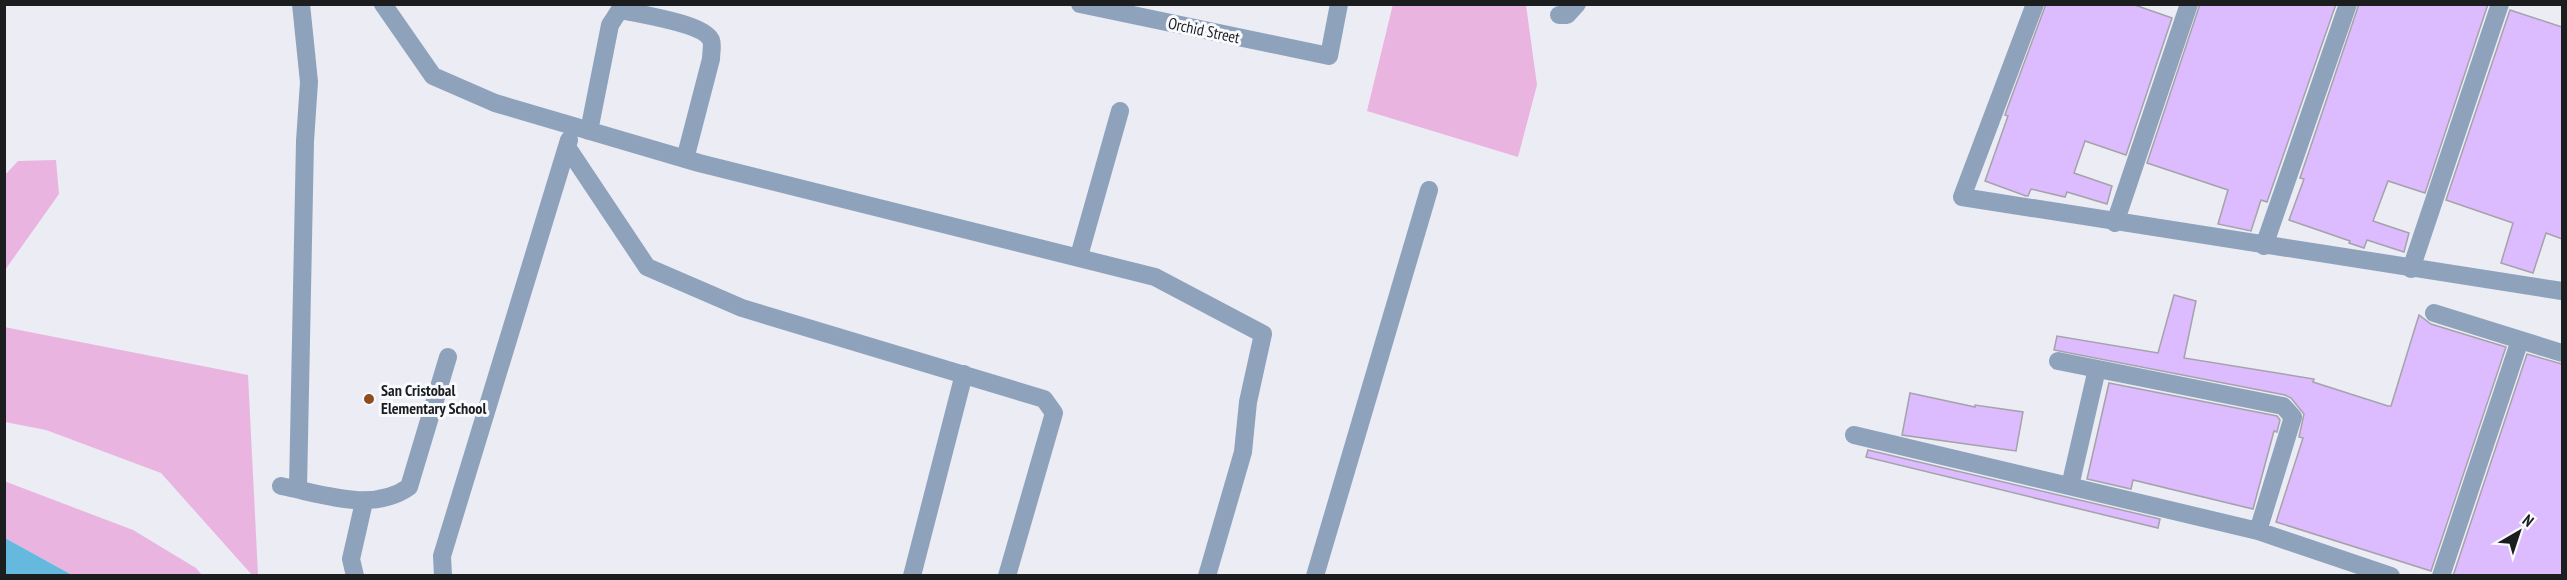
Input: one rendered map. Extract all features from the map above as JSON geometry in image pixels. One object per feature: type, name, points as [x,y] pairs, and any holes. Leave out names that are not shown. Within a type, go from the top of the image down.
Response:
[{"type":"street","points":[[301,4],[309,82],[290,488],[364,502],[396,497],[410,487],[448,357]]},
{"type":"street","points":[[383,4],[433,76],[495,103],[685,159],[1079,256],[1155,277],[1263,334],[1248,402],[1243,452],[1207,576]]},
{"type":"street","name":"Orchid Street","points":[[1080,4],[1329,56],[1339,4]]},
{"type":"street","points":[[1559,15],[1568,15],[1577,4]]},
{"type":"street","points":[[2035,4],[1962,197],[2115,223],[2562,291]]},
{"type":"street","points":[[2115,223],[2189,4]]},
{"type":"street","points":[[2264,246],[2348,4]]},
{"type":"street","points":[[2411,269],[2500,4]]},
{"type":"street","points":[[443,576],[442,556],[567,147],[581,128],[610,25],[613,17],[619,11],[693,27],[707,33],[712,42],[711,59],[685,159]]},
{"type":"street","points":[[1079,256],[1120,111]]},
{"type":"street","points":[[567,147],[647,267],[742,308],[1044,399],[1054,412],[1007,576]]},
{"type":"street","points":[[1315,576],[1429,190]]},
{"type":"street","points":[[2433,313],[2562,354]]},
{"type":"street","points":[[2441,576],[2520,340]]},
{"type":"street","points":[[2058,362],[2283,406],[2293,417],[2258,531]]},
{"type":"street","points":[[2070,486],[2097,369]]},
{"type":"street","points":[[912,576],[964,374]]},
{"type":"street","points":[[1854,435],[2258,531],[2356,570],[2391,576]]},
{"type":"street","points":[[355,576],[351,559],[364,502]]},
{"type":"shaded area","points":[[1393,4],[1526,5],[1537,85],[1518,157],[1367,111]]},
{"type":"shaded area","points":[[56,160],[59,194],[5,270],[5,175],[18,161]]},
{"type":"shaded area","points":[[4,327],[248,375],[258,575],[252,575],[161,473],[46,430],[5,422]]},
{"type":"shaded area","points":[[4,481],[133,530],[196,568],[202,575],[72,575],[5,538]]},
{"type":"water","points":[[5,538],[72,575],[5,575]]},
{"type":"building","points":[[2046,4],[2132,4],[2172,18],[2126,155],[2085,141],[2074,173],[2112,186],[2107,204],[2067,192],[2065,197],[2031,189],[2026,196],[1985,181],[2008,116],[2005,115],[2007,109]]},
{"type":"building","points":[[2200,4],[2336,4],[2267,202],[2261,200],[2251,231],[2218,224],[2228,190],[2147,163]]},
{"type":"building","points":[[2359,4],[2488,4],[2425,193],[2388,181],[2373,221],[2409,233],[2404,252],[2367,240],[2364,248],[2289,220],[2304,179],[2300,178]]},
{"type":"building","points":[[2510,10],[2562,27],[2562,239],[2546,233],[2533,273],[2501,263],[2513,223],[2446,200]]},
{"type":"building","points":[[2174,295],[2196,301],[2184,358],[2314,379],[2313,382],[2388,406],[2391,406],[2419,315],[2431,324],[2506,347],[2431,571],[2276,522],[2303,438],[2299,437],[2304,414],[2291,398],[2054,350],[2057,336],[2158,353]]},
{"type":"building","points":[[2527,354],[2562,364],[2562,576],[2453,576]]},
{"type":"building","points":[[2109,383],[2277,416],[2280,420],[2277,432],[2274,431],[2253,509],[2133,480],[2131,489],[2087,479]]},
{"type":"building","points":[[1910,393],[1975,407],[1975,405],[2023,412],[2016,451],[1902,435]]},
{"type":"building","points":[[1868,450],[2160,519],[2158,528],[1866,457]]},
{"type":"place","name":"San Cristobal Elementary School","points":[[369,399]]}]
